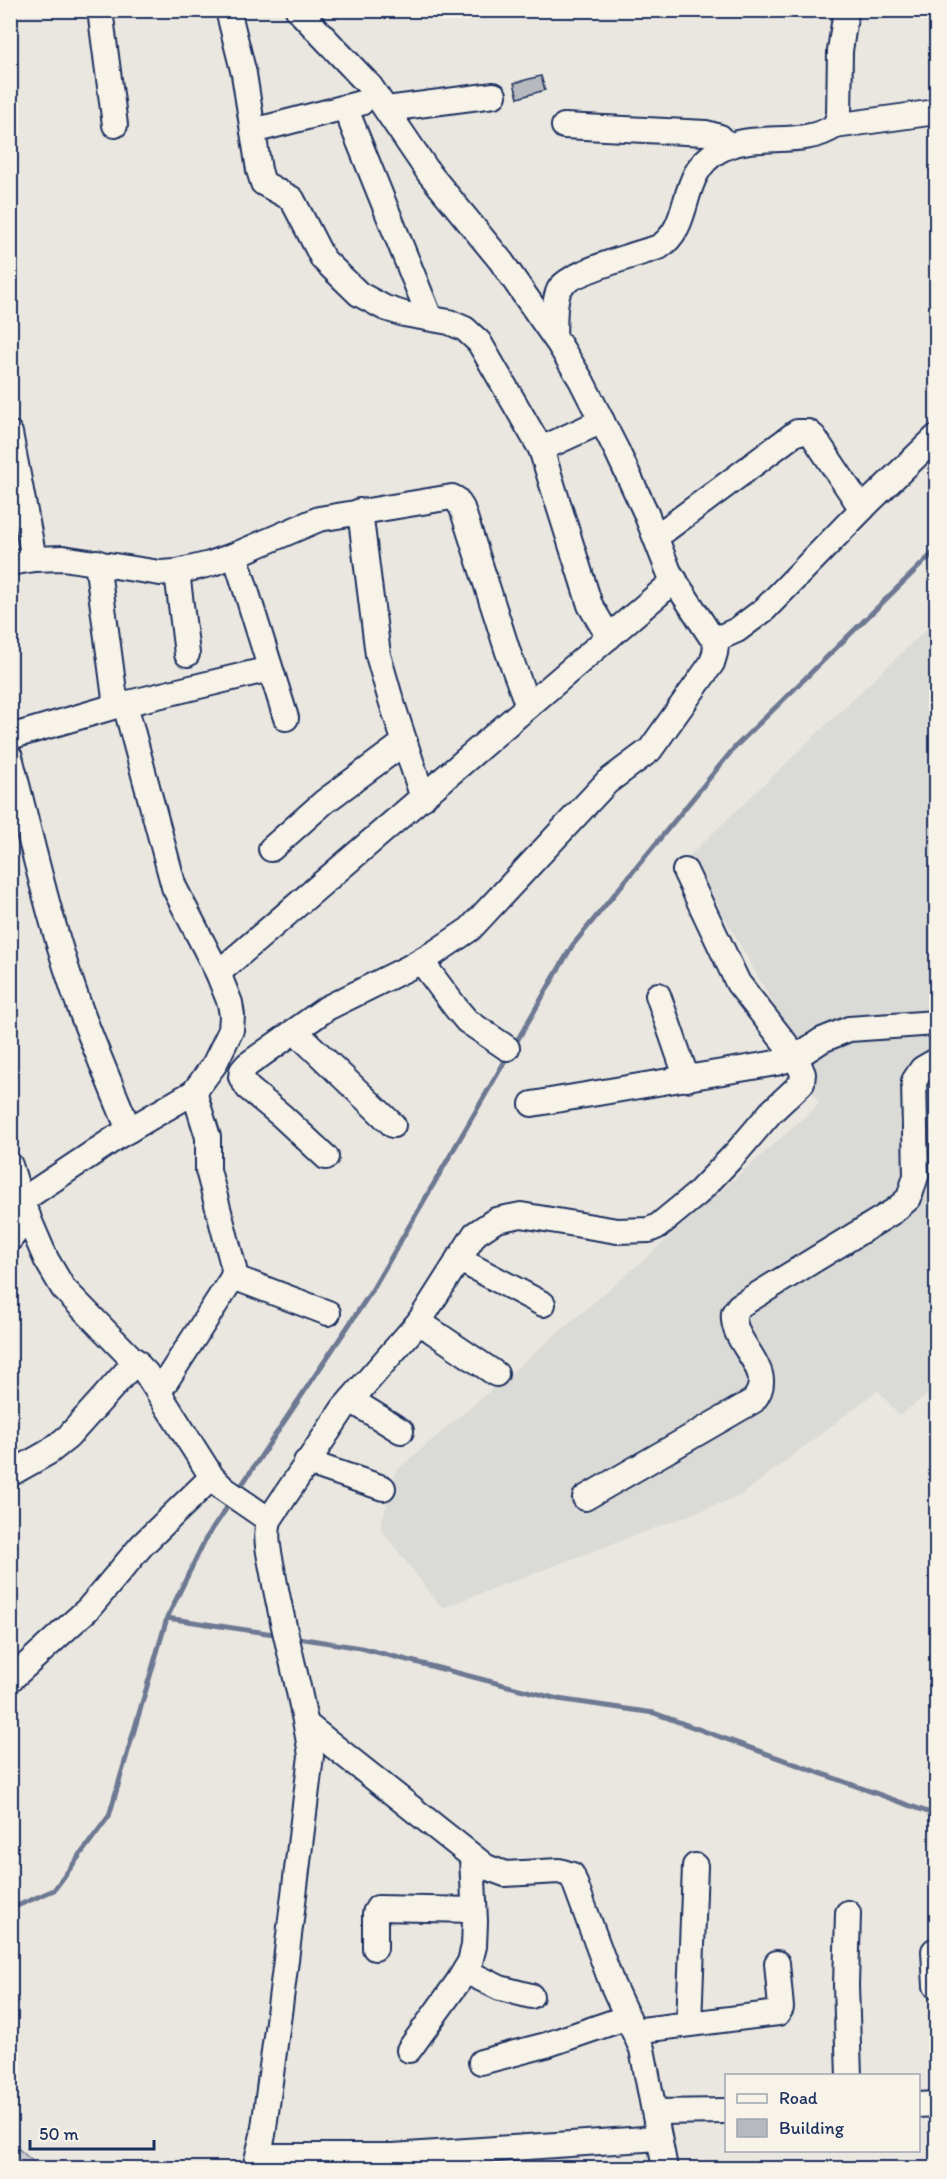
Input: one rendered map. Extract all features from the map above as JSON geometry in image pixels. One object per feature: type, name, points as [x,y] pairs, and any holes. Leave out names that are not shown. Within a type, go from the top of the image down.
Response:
[{"type":"street","points":[[100,10],[115,125]]},
{"type":"street","points":[[228,10],[244,74],[263,183],[292,200],[323,259],[359,294],[370,301],[404,314],[450,322],[472,334],[479,342],[542,449],[590,605],[609,637]]},
{"type":"street","points":[[298,10],[370,86],[429,173],[501,261],[554,336],[581,380],[602,421],[675,580],[710,635],[717,637],[737,630],[765,609],[936,437]]},
{"type":"street","points":[[835,126],[839,115],[840,51],[846,10]]},
{"type":"street","points":[[253,131],[345,107],[494,94]]},
{"type":"street","points":[[345,107],[430,318]]},
{"type":"street","points":[[554,336],[556,299],[562,284],[579,274],[659,247],[668,241],[678,225],[695,172],[703,162],[728,146],[813,136],[835,126],[936,112]]},
{"type":"street","points":[[564,126],[705,133],[720,137],[728,146]]},
{"type":"street","points":[[542,449],[602,421]]},
{"type":"street","points":[[656,537],[797,432],[808,432],[814,437],[862,509]]},
{"type":"street","points":[[12,446],[22,561],[63,558],[160,573],[177,572],[236,555],[306,523],[449,496],[454,498],[458,502],[528,706]]},
{"type":"street","points":[[360,512],[378,655],[423,798]]},
{"type":"street","points":[[236,555],[286,718]]},
{"type":"street","points":[[10,1239],[24,1208],[76,1163],[195,1092],[214,1065],[231,1030],[230,1003],[218,973],[174,887],[120,705],[97,562]]},
{"type":"street","points":[[177,572],[187,654]]},
{"type":"street","points":[[218,973],[675,580]]},
{"type":"street","points":[[326,1157],[248,1088],[241,1077],[247,1065],[327,1008],[421,961],[470,929],[607,782],[650,750],[712,663],[717,637]]},
{"type":"street","points":[[10,737],[120,705],[270,669]]},
{"type":"street","points":[[271,849],[324,802],[405,742]]},
{"type":"street","points":[[10,757],[40,875],[81,1011],[129,1130]]},
{"type":"street","points":[[659,2138],[458,2160],[393,2156],[257,2162],[284,1976],[310,1756],[307,1725],[282,1623],[267,1541],[269,1520],[306,1462],[351,1400],[419,1322],[475,1234],[495,1220],[530,1215],[617,1231],[649,1230],[658,1226],[697,1194],[771,1112],[801,1085],[803,1074],[796,1057],[738,983],[685,871]]},
{"type":"street","points":[[421,961],[467,1020],[507,1048]]},
{"type":"street","points":[[658,995],[687,1079]]},
{"type":"street","points":[[532,1104],[776,1063],[796,1057],[822,1040],[849,1029],[936,1023]]},
{"type":"street","points":[[295,1031],[393,1125]]},
{"type":"street","points":[[585,1498],[753,1401],[759,1394],[762,1386],[761,1375],[736,1328],[734,1313],[739,1306],[894,1211],[909,1198],[917,1167],[914,1081],[922,1069],[936,1061]]},
{"type":"street","points":[[159,1392],[233,1277],[233,1262],[208,1170],[205,1125],[195,1092]]},
{"type":"street","points":[[10,1165],[24,1208],[46,1259],[63,1288],[136,1361],[159,1392],[212,1477],[224,1489],[269,1520]]},
{"type":"street","points":[[458,1259],[543,1304]]},
{"type":"street","points":[[233,1277],[328,1313]]},
{"type":"street","points":[[419,1322],[496,1374]]},
{"type":"street","points":[[10,1474],[49,1452],[68,1437],[136,1361]]},
{"type":"street","points":[[351,1400],[401,1431]]},
{"type":"street","points":[[306,1462],[383,1488]]},
{"type":"street","points":[[10,1680],[89,1608],[142,1545],[212,1477]]},
{"type":"street","points":[[307,1725],[486,1867],[505,1874],[560,1871],[572,1875],[600,1955],[642,2049],[665,2169]]},
{"type":"street","points":[[409,2050],[465,1971],[474,1946],[472,1857]]},
{"type":"street","points":[[689,2024],[695,1866]]},
{"type":"street","points":[[375,1948],[375,1913],[378,1908],[474,1910]]},
{"type":"street","points":[[848,1912],[846,1986],[849,2074]]},
{"type":"street","points":[[934,1950],[936,1986]]},
{"type":"street","points":[[481,2062],[631,2024],[689,2024],[778,2013],[781,2008],[777,1963]]},
{"type":"street","points":[[465,1971],[500,1988],[531,1996]]},
{"type":"street","points":[[920,2105],[936,2104]]},
{"type":"street","points":[[655,2112],[725,2111]]},
{"type":"shaded area","points":[[936,620],[936,1388],[899,1416],[878,1390],[740,1496],[442,1608],[380,1528],[397,1470],[640,1263],[819,1104],[786,1027],[690,855]]},
{"type":"shaded area","points":[[11,2142],[40,2168],[11,2168]]},
{"type":"building","points":[[541,76],[545,90],[518,98],[514,83]]},
{"type":"waterway","points":[[514,1046],[572,946],[735,747],[936,550]]},
{"type":"waterway","points":[[237,1492],[371,1292],[509,1054]]},
{"type":"waterway","points":[[10,1909],[54,1890],[109,1816],[167,1618],[205,1540],[230,1503]]},
{"type":"waterway","points":[[167,1618],[280,1635]]},
{"type":"waterway","points":[[292,1637],[361,1648],[558,1699],[654,1713],[936,1815]]}]
